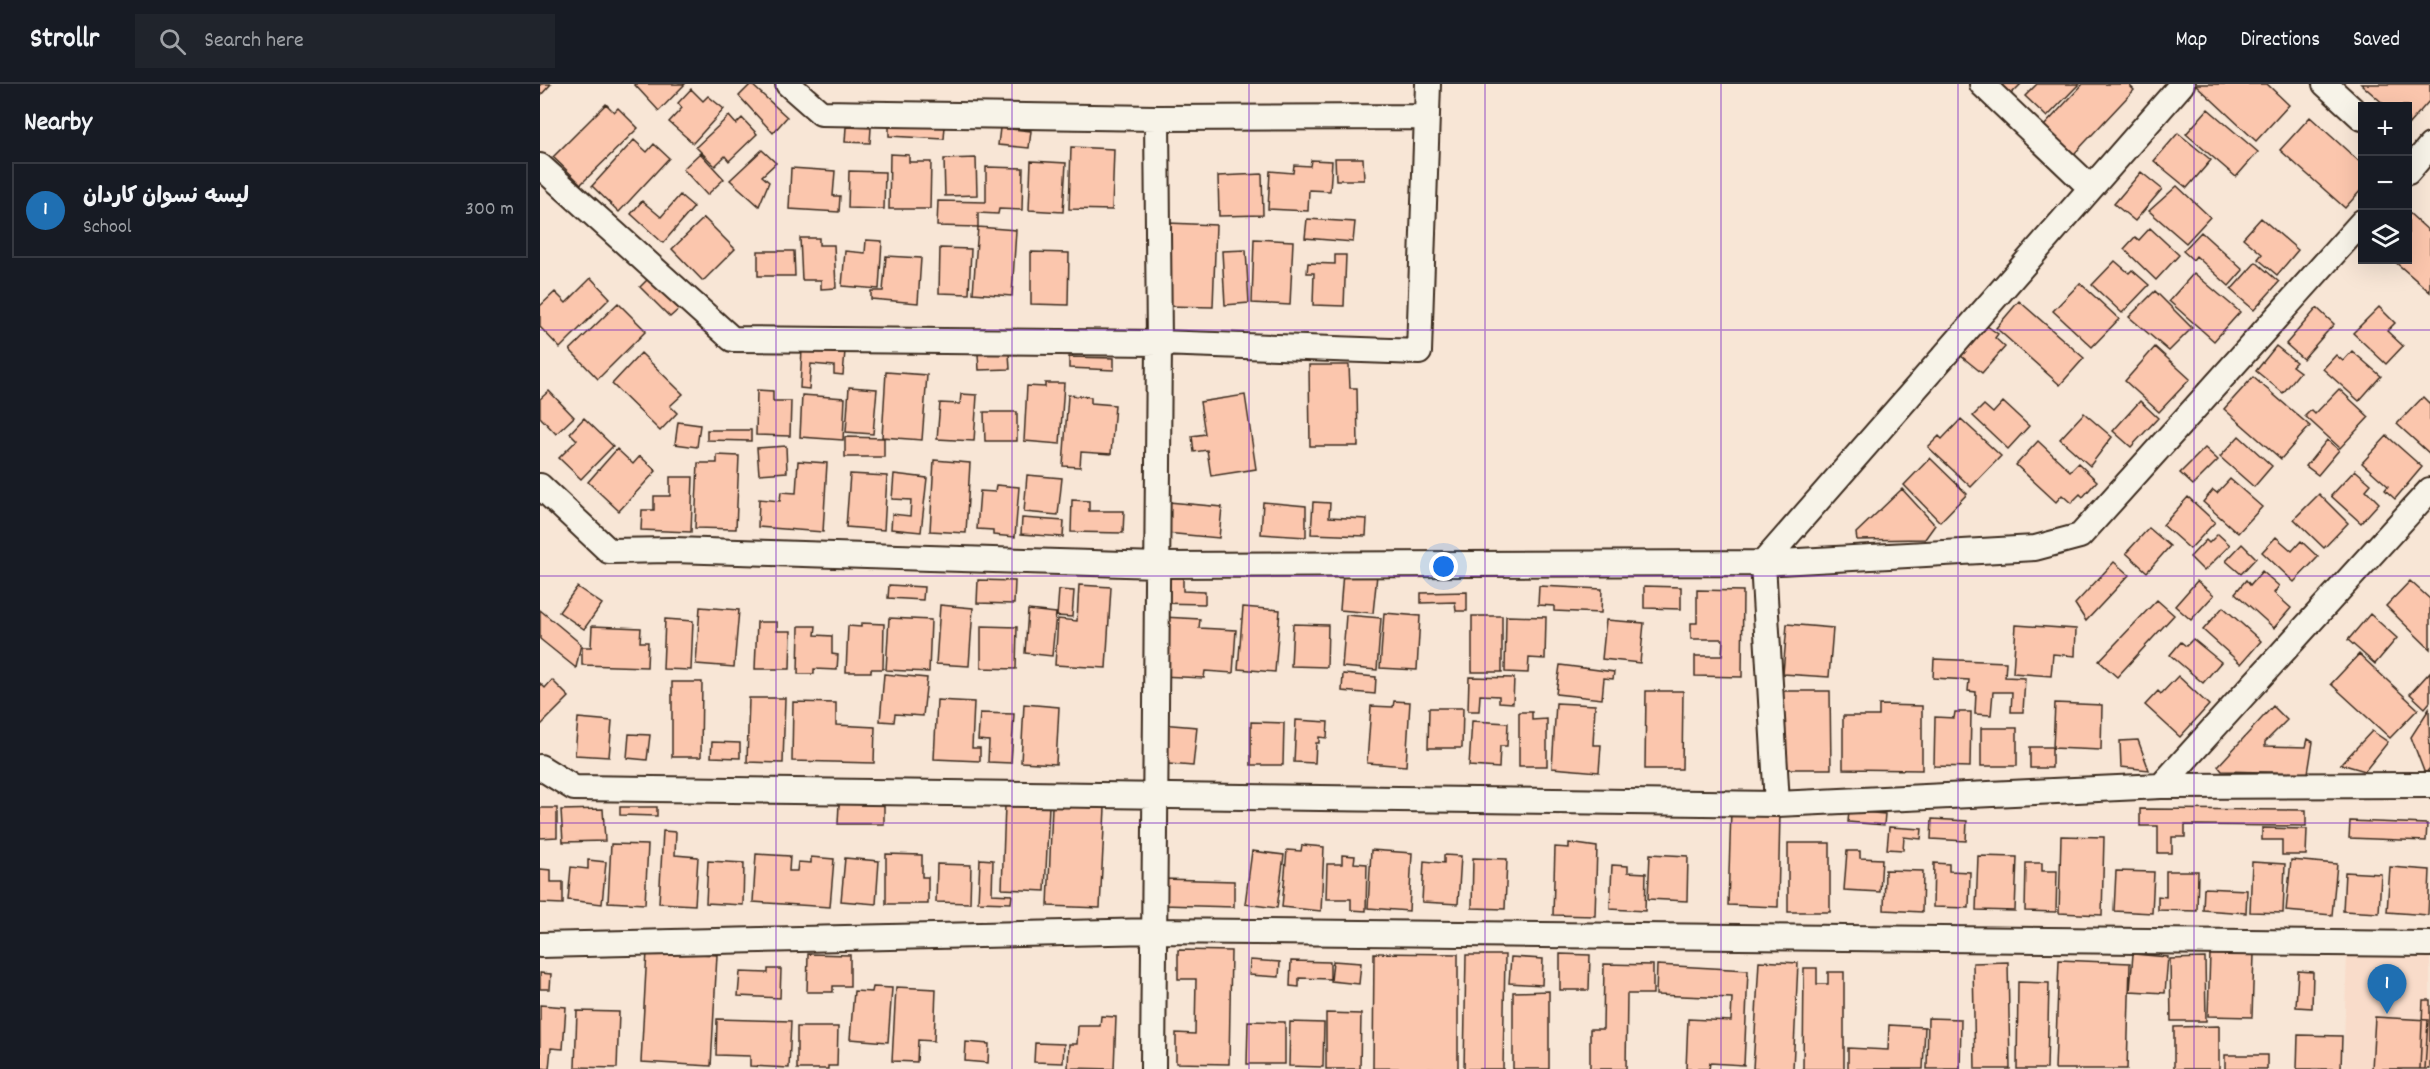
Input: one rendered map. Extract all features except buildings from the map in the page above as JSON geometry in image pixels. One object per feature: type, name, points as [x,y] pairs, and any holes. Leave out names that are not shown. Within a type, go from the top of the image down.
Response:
[{"type":"street","points":[[788,84],[821,113],[1157,118],[1426,117]]},
{"type":"street","points":[[540,166],[732,339],[1159,343],[1419,352],[1428,84]]},
{"type":"street","points":[[1982,84],[2091,188]]},
{"type":"street","points":[[1777,804],[1763,563],[2182,84]]},
{"type":"street","points":[[2325,84],[2358,114]]},
{"type":"street","points":[[1153,1069],[1159,343],[1157,118]]},
{"type":"street","points":[[2415,169],[2430,146]]},
{"type":"street","points":[[540,486],[609,551],[673,550],[1158,565],[1763,563],[2036,548],[2080,536],[2358,226]]},
{"type":"street","points":[[2161,786],[2430,490]]},
{"type":"street","points":[[540,767],[574,788],[1777,804],[2161,786],[2430,785]]},
{"type":"street","points":[[540,945],[1154,931],[2430,944]]},
{"type":"shaded area","points":[[2347,954],[2430,958],[2430,1069],[2343,1069]]},
{"type":"place","name":"لیسه نسوان کاردان","points":[[2387,1014]]}]
